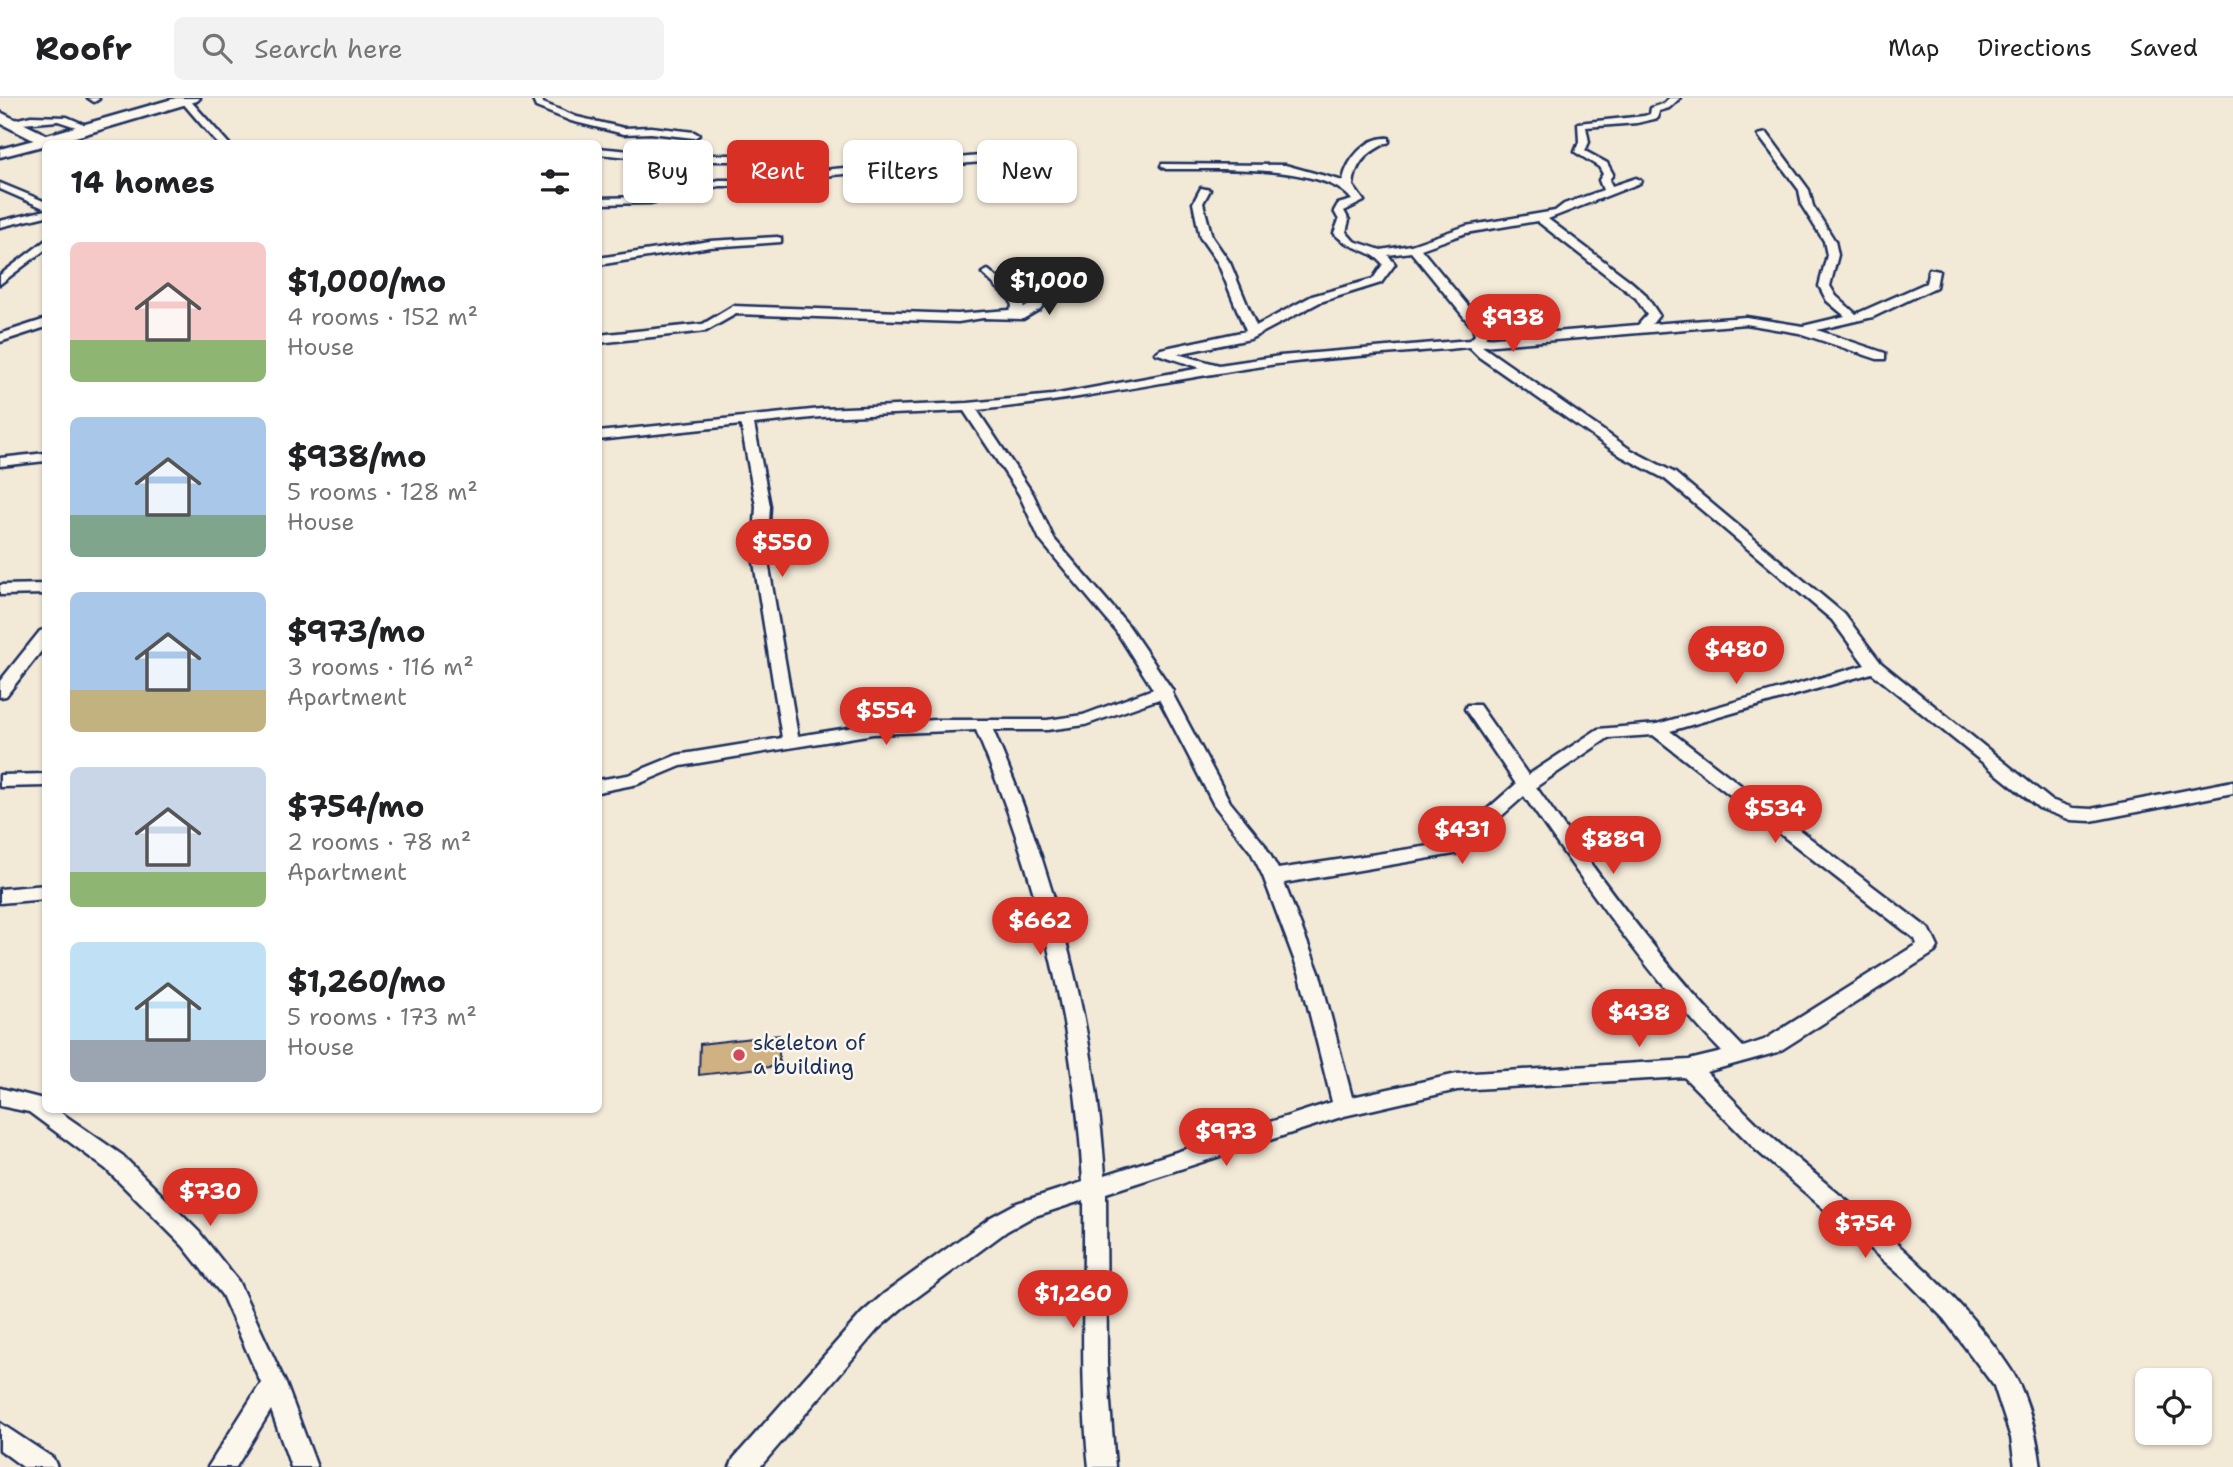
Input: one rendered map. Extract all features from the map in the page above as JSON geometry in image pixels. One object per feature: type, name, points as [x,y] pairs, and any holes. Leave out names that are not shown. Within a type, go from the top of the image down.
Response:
[{"type":"main road","points":[[48,140],[187,99]]},
{"type":"main road","points":[[5,120],[43,140]]},
{"type":"street","points":[[537,98],[539,105],[556,112],[624,131],[651,130],[694,135]]},
{"type":"street","points":[[1609,192],[1604,180],[1608,174],[1603,165],[1580,152],[1584,142],[1581,125],[1600,121],[1644,121],[1655,116],[1654,110],[1666,106],[1675,98]]},
{"type":"street","points":[[187,99],[221,140]]},
{"type":"street","points":[[5,120],[67,118],[88,128]]},
{"type":"street","points":[[1763,135],[1804,190],[1809,210],[1833,249],[1832,264],[1824,279],[1826,291],[1854,318]]},
{"type":"street","points":[[1348,186],[1354,159],[1385,140]]},
{"type":"street","points":[[0,153],[42,142]]},
{"type":"street","points":[[602,151],[673,158],[727,158]]},
{"type":"street","points":[[602,201],[650,200],[719,183],[778,181],[833,172],[977,159]]},
{"type":"street","points":[[1166,166],[1285,168],[1348,186],[1359,201],[1342,206],[1339,211],[1345,220],[1340,233],[1350,243],[1380,253],[1414,248],[1426,241],[1559,213],[1568,206],[1636,181]]},
{"type":"street","points":[[1205,190],[1198,203],[1202,225],[1206,237],[1224,262],[1252,332]]},
{"type":"street","points":[[4,191],[42,205]]},
{"type":"street","points":[[0,224],[42,214]]},
{"type":"street","points":[[1540,218],[1640,296],[1653,315],[1642,328]]},
{"type":"street","points":[[602,261],[710,244],[777,240]]},
{"type":"street","points":[[0,281],[5,272],[42,246]]},
{"type":"street","points":[[1414,248],[1479,327],[1480,335],[1473,344]]},
{"type":"street","points":[[1218,369],[1161,353],[1246,336],[1316,299],[1345,293],[1377,281],[1389,264],[1380,253]]},
{"type":"street","points":[[602,339],[706,327],[733,310],[958,318],[983,314],[1019,316],[1036,306],[1066,270]]},
{"type":"street","points":[[1804,330],[1869,314],[1932,285],[1933,271]]},
{"type":"street","points":[[988,273],[1017,300],[1018,308],[1012,314]]},
{"type":"street","points":[[602,436],[821,413],[968,407],[1053,399],[1280,359],[1752,321],[1804,330],[1881,356]]},
{"type":"street","points":[[0,338],[42,324]]},
{"type":"street","points":[[1473,344],[1626,453],[1670,476],[1838,617],[1875,667],[2056,811],[2091,815],[2233,787]]},
{"type":"street","points":[[968,407],[1026,494],[1047,540],[1122,628],[1165,691],[1192,749],[1223,805],[1258,849],[1272,876],[1310,975],[1343,1107]]},
{"type":"street","points":[[747,421],[763,506],[760,556],[791,743]]},
{"type":"street","points":[[0,462],[42,457]]},
{"type":"street","points":[[0,590],[42,589]]},
{"type":"street","points":[[0,692],[42,639]]},
{"type":"street","points":[[1272,876],[1291,876],[1454,848],[1526,785],[1604,733],[1657,729],[1875,667]]},
{"type":"street","points":[[602,785],[632,780],[677,761],[873,729],[1047,725],[1085,720],[1165,691]]},
{"type":"street","points":[[1473,709],[1612,909],[1694,1010],[1739,1056]]},
{"type":"street","points":[[982,725],[1001,767],[1060,955],[1080,1042],[1095,1189],[1095,1355],[1102,1467]]},
{"type":"street","points":[[743,1467],[870,1321],[893,1301],[999,1224],[1025,1210],[1343,1107],[1457,1082],[1689,1068],[1739,1056],[1771,1046],[1924,950],[1929,944],[1923,935],[1657,729]]},
{"type":"street","points":[[0,781],[42,780]]},
{"type":"street","points":[[0,897],[42,892]]},
{"type":"street","points":[[1689,1068],[1764,1144],[1914,1273],[1952,1311],[2004,1380],[2024,1438],[2028,1467]]},
{"type":"street","points":[[0,1097],[35,1105],[42,1110]]},
{"type":"street","points":[[46,1113],[114,1162],[191,1239],[230,1288],[274,1384],[304,1467]]},
{"type":"street","points":[[221,1467],[274,1384]]},
{"type":"street","points":[[0,1436],[44,1467]]},
{"type":"building","name":"skeleton of a building","points":[[779,1035],[779,1066],[699,1075],[700,1044]]},
{"type":"place","name":"skeleton of a building","points":[[739,1055]]}]
